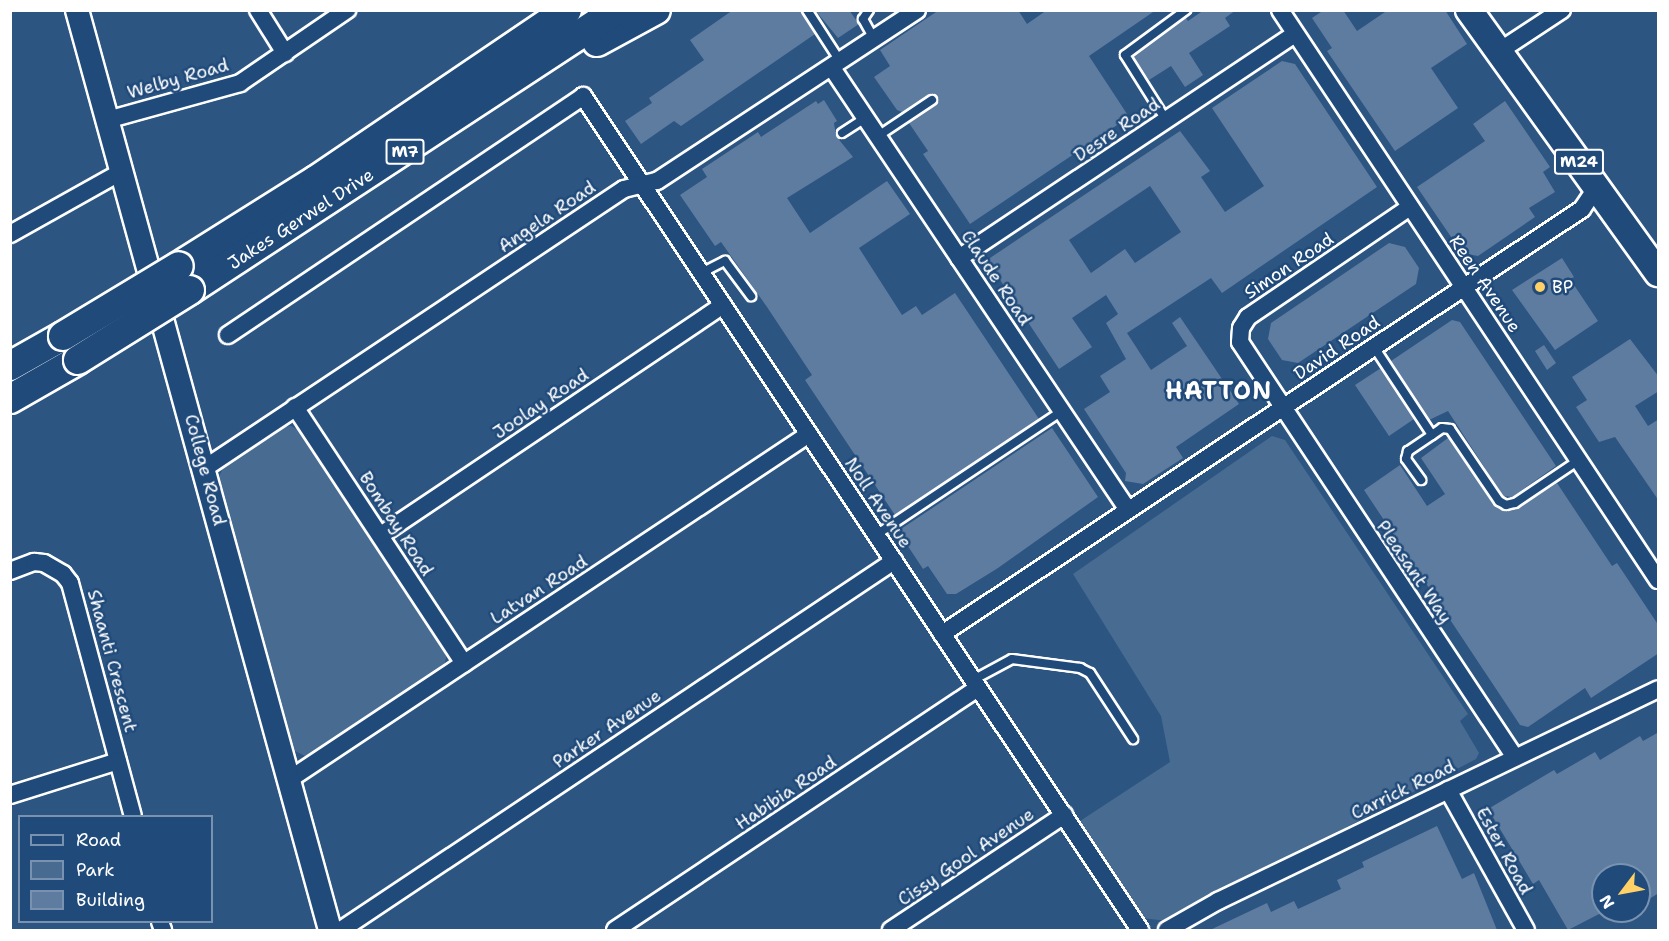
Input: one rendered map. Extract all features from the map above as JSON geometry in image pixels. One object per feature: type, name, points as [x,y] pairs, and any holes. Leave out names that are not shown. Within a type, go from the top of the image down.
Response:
[{"type":"highway","points":[[450,90],[547,10]]},
{"type":"highway","name":"Jakes Gerwel Drive","points":[[10,399],[78,360],[184,278],[567,10]]},
{"type":"highway","name":"Jakes Gerwel Drive","points":[[10,366],[63,336],[184,278],[468,112],[617,10]]},
{"type":"highway","points":[[468,112],[656,10]]},
{"type":"main road","name":"M24","points":[[1469,10],[1492,45],[1501,50],[1659,273]]},
{"type":"main road","name":"M24","points":[[1485,10],[1501,39],[1501,50]]},
{"type":"street","name":"College Road","points":[[77,10],[205,468],[330,930]]},
{"type":"street","points":[[258,10],[285,53]]},
{"type":"street","name":"Welby Road","points":[[107,120],[237,84],[347,10]]},
{"type":"street","name":"Angela Road","points":[[205,468],[624,189],[657,181],[917,10]]},
{"type":"street","name":"Reen Avenue","points":[[1280,10],[1659,580]]},
{"type":"street","points":[[1501,50],[1562,10]]},
{"type":"street","name":"Desre Road","points":[[959,258],[1295,34]]},
{"type":"street","name":"Claude Road","points":[[836,65],[866,118],[1128,510]]},
{"type":"street","name":"Noll Avenue","points":[[228,335],[584,96],[1140,930]]},
{"type":"street","points":[[10,234],[121,172]]},
{"type":"street","name":"David Road","points":[[942,634],[1582,209],[1597,187]]},
{"type":"street","name":"Simon Road","points":[[1281,409],[1242,348],[1239,335],[1244,322],[1410,207]]},
{"type":"street","name":"Joolay Road","points":[[381,535],[723,305]]},
{"type":"street","name":"Bombay Road","points":[[295,407],[464,663]]},
{"type":"street","name":"Pleasant Way","points":[[1281,409],[1515,757]]},
{"type":"street","name":"Latvan Road","points":[[290,779],[809,434]]},
{"type":"street","name":"Parker Avenue","points":[[341,930],[894,561]]},
{"type":"street","name":"Shaanti Crescent","points":[[10,571],[34,562],[44,563],[54,567],[70,584],[133,815]]},
{"type":"street","name":"Habibia Road","points":[[615,930],[976,684]]},
{"type":"street","name":"Carrick Road","points":[[1167,930],[1218,901],[1659,689]]},
{"type":"street","points":[[10,795],[118,762]]},
{"type":"street","name":"Ester Road","points":[[1448,790],[1526,930]]},
{"type":"street","name":"Cissy Gool Avenue","points":[[891,930],[1064,815]]},
{"type":"lane","points":[[807,10],[836,65]]},
{"type":"lane","points":[[870,10],[863,19],[874,40]]},
{"type":"lane","points":[[1166,120],[1125,55],[1186,10]]},
{"type":"lane","points":[[878,136],[932,100]]},
{"type":"lane","points":[[842,133],[866,118]]},
{"type":"lane","points":[[701,273],[725,261],[751,296]]},
{"type":"lane","points":[[1374,347],[1432,435]]},
{"type":"lane","points":[[876,535],[1062,411]]},
{"type":"lane","points":[[1421,480],[1406,459],[1408,451],[1442,428],[1450,429],[1499,501],[1506,505],[1515,503],[1579,460]]},
{"type":"lane","points":[[976,684],[1012,659],[1080,668],[1090,673],[1133,739]]},
{"type":"green space","points":[[291,426],[301,431],[448,650],[443,670],[307,757],[291,749],[217,482],[224,465],[278,428]]},
{"type":"green space","points":[[1272,436],[1285,440],[1468,714],[1460,721],[1479,753],[1476,759],[1168,921],[1141,918],[1077,823],[1170,762],[1161,716],[1073,574]]},
{"type":"building","points":[[733,10],[801,10],[815,34],[681,126],[674,121],[641,144],[625,121],[652,103],[649,98],[704,60],[690,40]]},
{"type":"building","points":[[815,10],[849,10],[859,24],[838,38]]},
{"type":"building","points":[[939,10],[1018,10],[1027,24],[1047,10],[1156,10],[1089,56],[1129,117],[970,224],[923,154],[928,151],[909,123],[936,105],[938,97],[929,94],[902,112],[897,110],[874,77],[890,66],[880,50]]},
{"type":"building","points":[[1204,10],[1236,10],[1225,18],[1230,26],[1189,53],[1203,75],[1185,87],[1171,66],[1149,80],[1134,57],[1186,18],[1188,21]]},
{"type":"building","points":[[1324,10],[1343,10],[1357,31],[1388,10],[1445,10],[1467,44],[1431,68],[1458,108],[1395,151],[1327,51],[1332,48],[1312,18]]},
{"type":"building","points":[[1282,61],[1295,64],[1377,187],[1222,293],[1211,278],[1127,333],[1151,370],[1187,346],[1172,323],[1180,317],[1239,404],[1176,447],[1183,458],[1143,484],[1125,481],[1126,473],[1084,409],[1110,392],[1100,376],[1126,359],[1106,323],[1118,314],[1106,295],[1072,318],[1092,347],[1059,369],[987,260],[1180,131],[1210,171],[1201,177],[1225,212],[1264,186],[1212,108]],"holes":[[[1150,186],[1181,232],[1135,263],[1125,249],[1091,273],[1069,240]]]},
{"type":"building","points":[[824,100],[837,121],[834,123],[836,136],[853,157],[787,198],[810,233],[887,181],[910,214],[859,248],[902,315],[916,306],[922,315],[955,293],[1039,419],[895,515],[805,380],[812,375],[767,307],[721,242],[715,246],[680,195],[707,177],[702,169],[758,132],[761,137],[816,101],[818,104]]},
{"type":"building","points":[[1505,101],[1550,167],[1543,172],[1555,192],[1529,208],[1535,217],[1478,256],[1462,253],[1417,187],[1485,141],[1473,124]]},
{"type":"building","points":[[1389,243],[1405,247],[1419,268],[1416,284],[1298,363],[1282,360],[1268,339],[1271,323]]},
{"type":"building","points":[[1562,258],[1574,277],[1570,279],[1598,321],[1555,350],[1512,290]]},
{"type":"building","points":[[1452,320],[1460,322],[1556,466],[1512,497],[1503,496],[1448,411],[1429,420],[1391,361]]},
{"type":"building","points":[[1630,339],[1659,377],[1659,391],[1635,406],[1648,426],[1659,419],[1659,501],[1615,437],[1599,442],[1576,407],[1587,400],[1572,377]]},
{"type":"building","points":[[1544,345],[1556,363],[1547,370],[1535,351]]},
{"type":"building","points":[[1381,368],[1414,419],[1389,436],[1355,385]]},
{"type":"building","points":[[1052,428],[1098,497],[998,568],[956,594],[947,594],[928,566],[923,569],[898,531]]},
{"type":"building","points":[[1448,438],[1494,505],[1503,511],[1518,508],[1557,483],[1612,566],[1617,563],[1659,626],[1659,653],[1591,698],[1585,688],[1528,727],[1520,725],[1364,490],[1400,465],[1427,506],[1445,494],[1421,458]]},
{"type":"building","points":[[1659,732],[1659,893],[1651,898],[1651,863],[1591,863],[1591,918],[1568,930],[1539,880],[1533,884],[1488,809],[1554,770],[1557,774],[1595,752],[1600,760],[1640,736],[1643,741]]},
{"type":"building","points":[[1437,826],[1462,879],[1474,873],[1497,930],[1210,930],[1267,903],[1271,912],[1294,901],[1298,909],[1341,889],[1337,880],[1364,867],[1362,862]]},
{"type":"place","name":"BP","points":[[1540,287]]},
{"type":"district","name":"HATTON","points":[[1219,392]]}]
